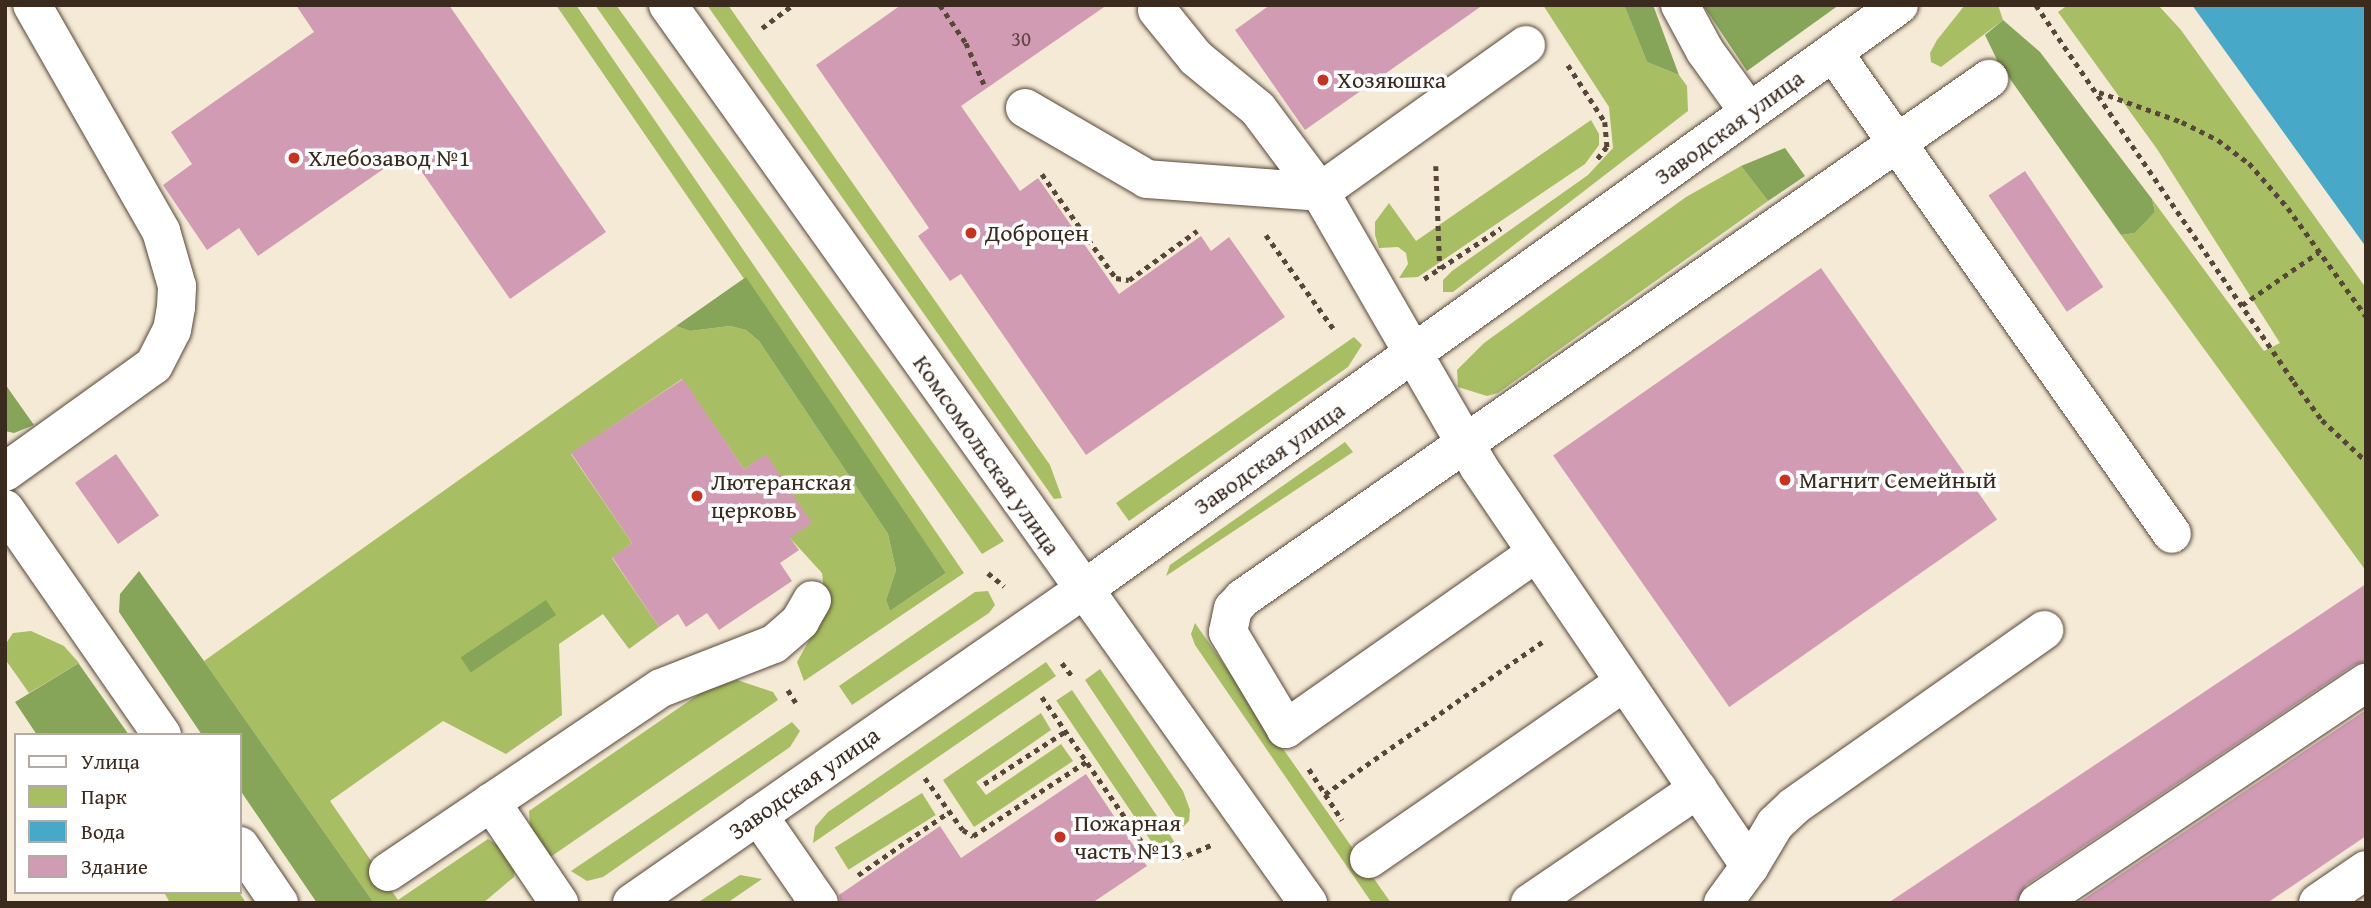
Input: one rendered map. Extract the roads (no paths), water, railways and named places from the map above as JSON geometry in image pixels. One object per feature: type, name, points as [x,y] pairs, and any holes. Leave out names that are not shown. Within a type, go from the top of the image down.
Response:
[{"type":"street","points":[[5,472],[154,365],[172,330],[176,307],[177,286],[161,231],[32,5]]},
{"type":"street","name":"Комсомольская улица","points":[[668,5],[1308,903]]},
{"type":"street","points":[[1680,5],[1705,51],[1749,112]]},
{"type":"street","name":"Заводская улица","points":[[632,903],[1083,590],[1412,357],[1899,5]]},
{"type":"street","points":[[1157,10],[1196,58],[1258,109],[1320,192],[1464,445],[1750,866]]},
{"type":"street","points":[[1025,108],[1147,179],[1320,192],[1434,111],[1544,50]]},
{"type":"street","points":[[1833,52],[2172,534]]},
{"type":"street","points":[[1536,553],[1286,729],[1232,643],[1228,632],[1233,609],[1989,79]]},
{"type":"street","points":[[5,509],[161,733]]},
{"type":"street","points":[[388,872],[661,688],[774,644],[800,621],[812,600]]},
{"type":"street","points":[[1723,903],[1750,866],[1775,824],[1794,806],[2044,630]]},
{"type":"street","points":[[1369,859],[1625,682]]},
{"type":"street","points":[[2038,903],[2366,683]]},
{"type":"street","points":[[1530,903],[1698,789]]},
{"type":"street","points":[[491,802],[559,903]]},
{"type":"street","points":[[758,815],[832,893]]},
{"type":"street","points":[[242,849],[279,903]]},
{"type":"street","points":[[2318,903],[2366,870]]},
{"type":"water","points":[[2192,5],[2366,5],[2366,247]]},
{"type":"place","name":"Хозяюшка","points":[[1323,80]]},
{"type":"place","name":"Хлебозавод №1","points":[[294,158]]},
{"type":"place","name":"Доброцен","points":[[971,233]]},
{"type":"place","name":"Магнит Семейный","points":[[1785,480]]},
{"type":"place","name":"Лютеранская церковь","points":[[697,496]]},
{"type":"place","name":"Пожарная часть №13","points":[[1060,837]]}]
